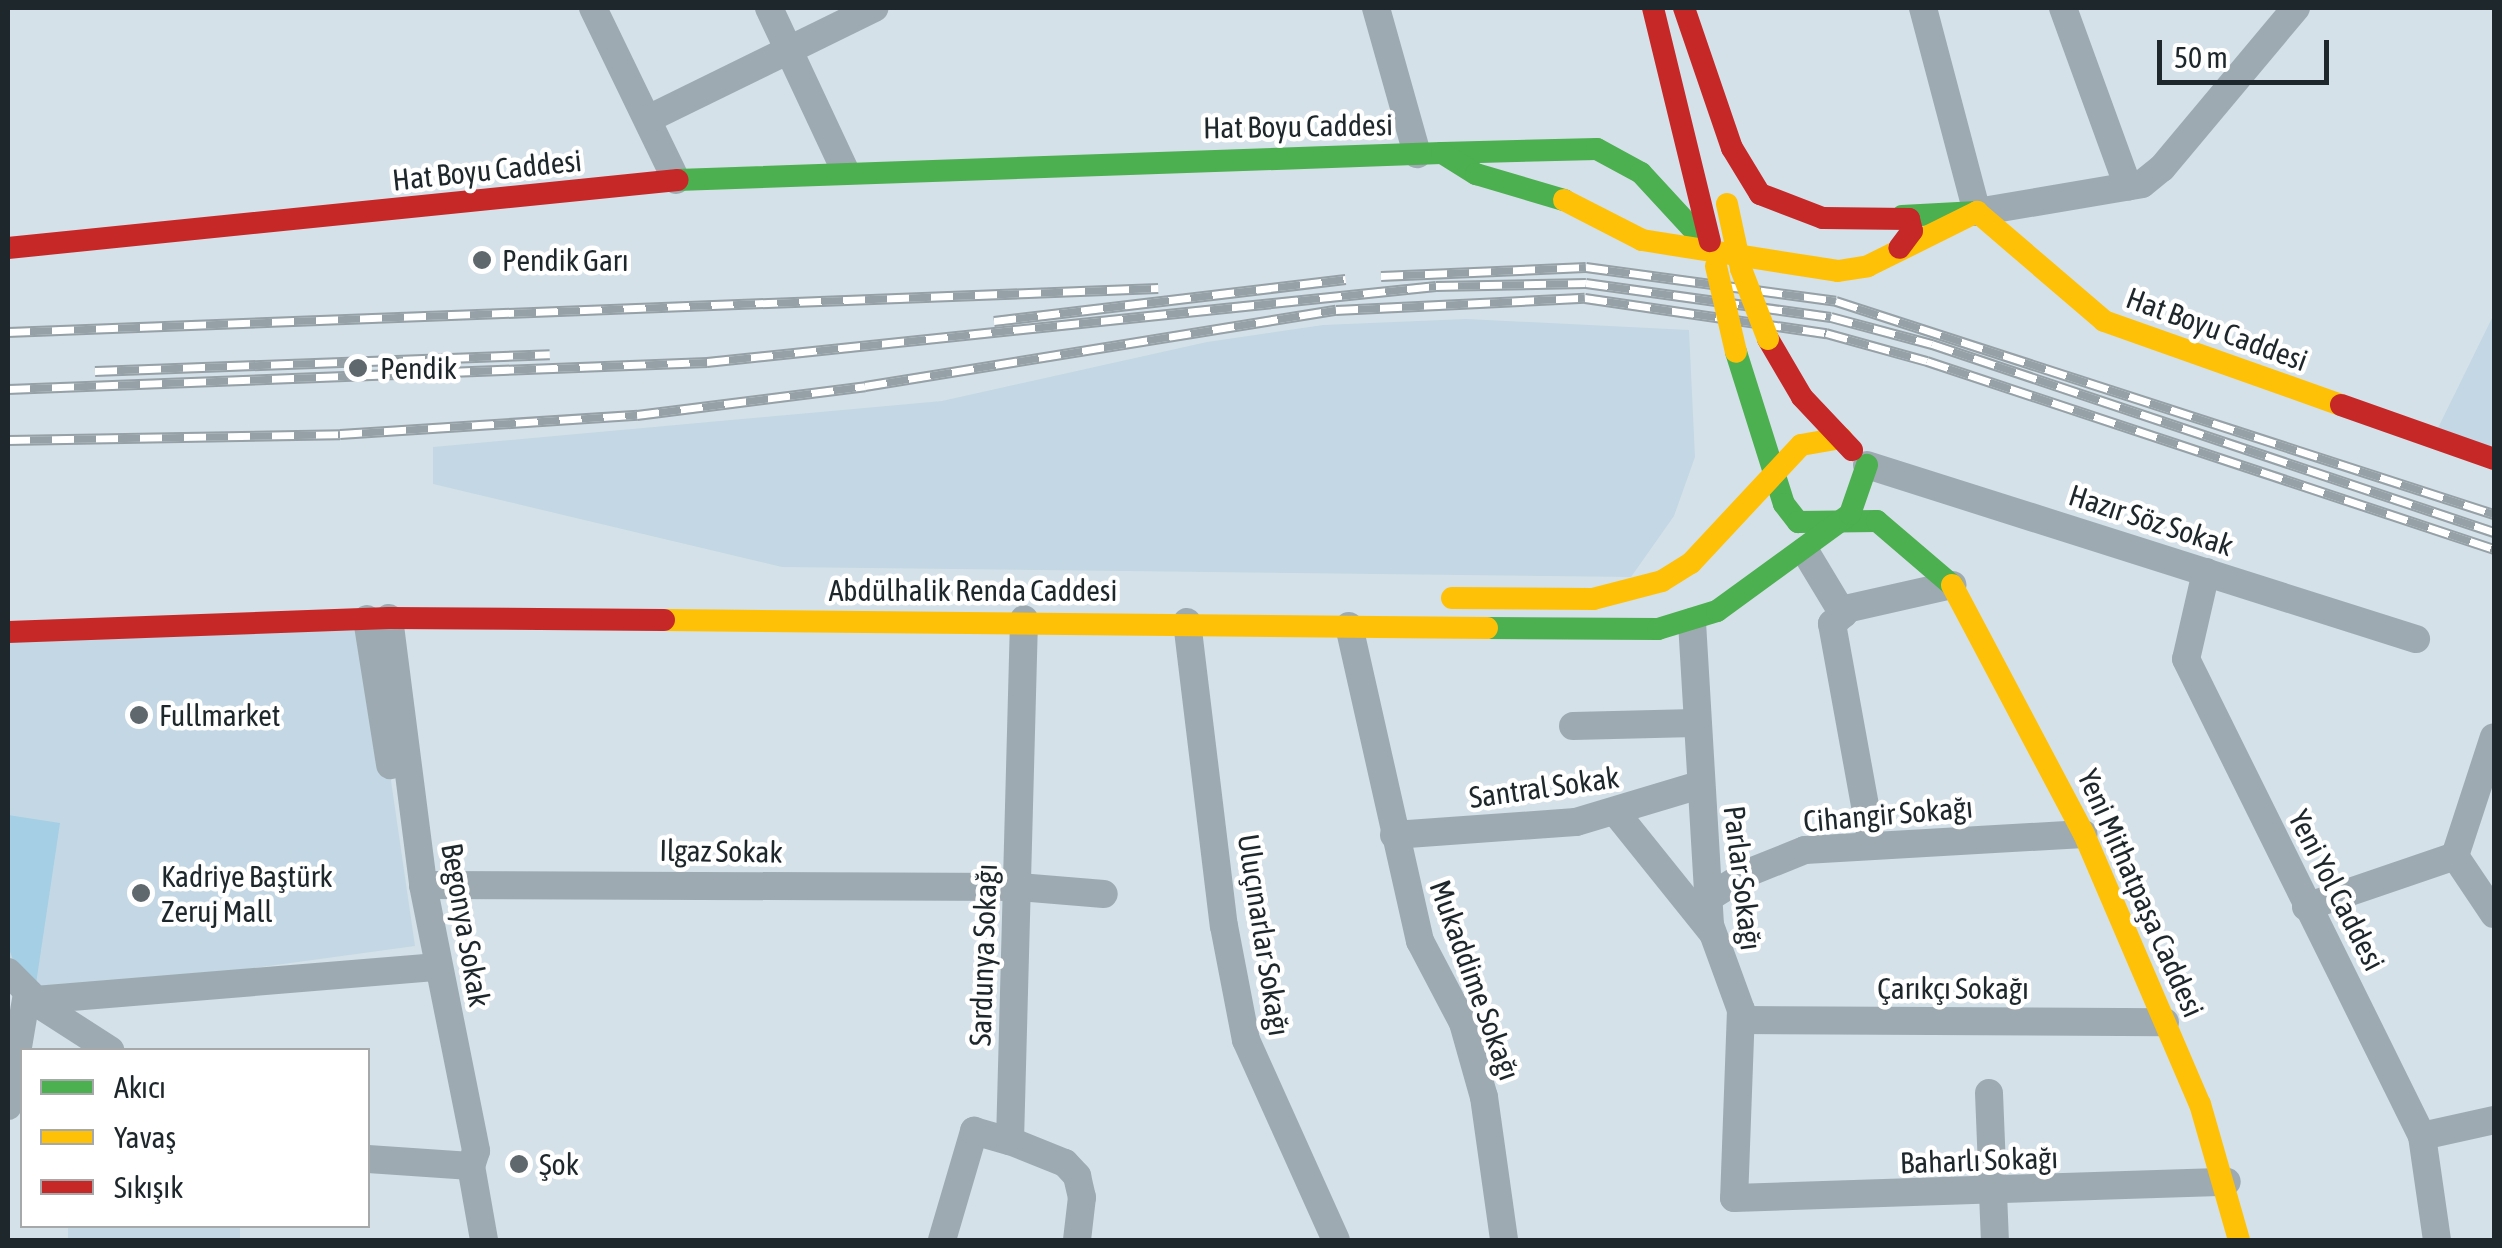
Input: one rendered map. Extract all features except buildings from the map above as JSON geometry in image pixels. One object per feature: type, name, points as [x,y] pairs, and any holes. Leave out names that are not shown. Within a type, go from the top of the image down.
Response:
[{"type":"main road","points":[[1654,8],[1736,352],[1784,504],[1798,522],[1846,518],[1886,524],[1952,584]]},
{"type":"main road","points":[[1682,8],[1741,269],[1768,339],[1802,397],[1866,465],[1952,584]]},
{"type":"main road","points":[[1682,8],[1732,148],[1760,194],[1824,218],[1977,212]]},
{"type":"main road","name":"Hat Boyu Caddesi","points":[[8,248],[676,180],[845,170],[1587,147],[1641,172],[1712,251]]},
{"type":"main road","points":[[1429,154],[1476,174],[1558,197],[1642,240],[1838,271],[1868,266],[1977,212]]},
{"type":"main road","name":"Hat Boyu Caddesi","points":[[1977,212],[2104,321],[2494,459]]},
{"type":"main road","points":[[1900,248],[1912,231],[1902,216]]},
{"type":"main road","points":[[1425,598],[1593,599],[1662,581],[1714,540],[1801,445],[1840,438]]},
{"type":"main road","name":"Abdülhalik Renda Caddesi","points":[[8,632],[378,618],[1024,618],[1624,632],[1692,622],[1752,589],[1846,518],[1860,498],[1866,465]]},
{"type":"main road","points":[[1714,540],[1745,553],[1752,589]]},
{"type":"main road","name":"Yeni Mithatpaşa Caddesi","points":[[1952,584],[2084,834],[2227,1182],[2239,1240]]},
{"type":"main road","points":[[1248,623],[1316,602]]},
{"type":"street","points":[[592,8],[650,118],[676,180]]},
{"type":"street","points":[[768,8],[845,170]]},
{"type":"street","points":[[650,118],[875,8]]},
{"type":"street","points":[[1376,8],[1429,154]]},
{"type":"street","points":[[1923,8],[1977,212],[2128,186],[2162,168],[2296,8]]},
{"type":"street","points":[[2063,8],[2128,186]]},
{"type":"street","name":"Hazır Söz Sokak","points":[[1866,465],[2416,639]]},
{"type":"street","points":[[1805,552],[1843,614]]},
{"type":"street","name":"Yeni Yol Caddesi","points":[[2206,572],[2186,659],[2306,907],[2325,932],[2422,1136],[2437,1240]]},
{"type":"street","points":[[1872,844],[1832,624],[1843,614],[1952,584]]},
{"type":"street","points":[[370,1160],[471,1166],[426,968],[378,618]]},
{"type":"street","name":"Begonya Sokak","points":[[378,618],[424,885],[476,1151],[471,1166],[484,1240]]},
{"type":"street","name":"Sardunya Sokağı","points":[[1010,1141],[1024,618]]},
{"type":"street","name":"Uluçınarlar Sokağı","points":[[1187,622],[1224,926],[1246,1040],[1336,1240]]},
{"type":"street","name":"Parlar Sokağı","points":[[1692,622],[1694,722],[1712,932],[1741,1020],[1734,1198]]},
{"type":"street","name":"Mukaddime Sokağı","points":[[1348,626],[1420,941],[1446,985],[1477,1070],[1504,1240]]},
{"type":"street","points":[[1573,726],[1694,722]]},
{"type":"street","points":[[2455,856],[2494,737]]},
{"type":"street","name":"Santral Sokak","points":[[1394,835],[1618,814],[1699,786]]},
{"type":"street","points":[[1618,814],[1712,932]]},
{"type":"street","name":"Cihangir Sokağı","points":[[1708,898],[1750,872],[1805,850],[2084,834]]},
{"type":"street","points":[[2306,907],[2455,856]]},
{"type":"street","points":[[2455,856],[2494,914]]},
{"type":"street","name":"Ilgaz Sokak","points":[[424,885],[1019,887],[1104,894]]},
{"type":"street","points":[[31,997],[426,968]]},
{"type":"street","points":[[8,972],[31,997],[107,1048]]},
{"type":"street","points":[[20,1048],[31,997]]},
{"type":"street","name":"Çarıkçı Sokağı","points":[[1741,1020],[2164,1022]]},
{"type":"street","points":[[8,1106],[20,1049]]},
{"type":"street","points":[[1989,1093],[1995,1240]]},
{"type":"street","points":[[2422,1136],[2494,1120]]},
{"type":"street","points":[[942,1240],[974,1131],[1065,1163],[1076,1176],[1082,1196],[1077,1240]]},
{"type":"street","name":"Baharlı Sokağı","points":[[1734,1198],[1994,1193],[2227,1182]]},
{"type":"shaded area","points":[[2494,314],[2494,455],[2436,432]]},
{"type":"shaded area","points":[[1466,319],[1689,330],[1695,457],[1674,516],[1631,577],[782,567],[433,484],[433,447],[942,401],[1207,342],[1323,325]]},
{"type":"shaded area","points":[[369,629],[415,946],[36,998],[8,967],[8,640]]},
{"type":"shaded area","points":[[8,815],[60,823],[36,984],[21,982],[8,946]]},
{"type":"shaded area","points":[[68,1228],[240,1228],[240,1240],[68,1240]]},
{"type":"railway","points":[[1381,276],[1586,267],[1836,301],[2494,514]]},
{"type":"railway","points":[[994,321],[1346,279]]},
{"type":"railway","points":[[8,389],[707,362],[1436,286],[1586,283],[1831,317],[1932,344],[2494,532]]},
{"type":"railway","points":[[8,332],[1158,288]]},
{"type":"railway","points":[[8,440],[340,434],[637,415],[865,386],[1336,310],[1585,298],[1826,333],[1927,361],[2494,549]]},
{"type":"railway","points":[[95,371],[550,354]]},
{"type":"traffic: fast","points":[[1442,153],[1597,149],[1641,173],[1713,251]]},
{"type":"traffic: fast","points":[[678,180],[1442,153],[1476,174],[1564,200]]},
{"type":"traffic: fast","points":[[1902,216],[1977,212]]},
{"type":"traffic: fast","points":[[1736,352],[1784,504],[1798,522],[1877,521],[1952,585]]},
{"type":"traffic: fast","points":[[1487,628],[1658,629],[1717,611],[1850,514],[1867,465]]},
{"type":"traffic: slow","points":[[1564,200],[1642,240],[1838,271],[1868,266],[1977,212],[2104,321],[2341,405]]},
{"type":"traffic: slow","points":[[1727,204],[1741,269],[1768,339]]},
{"type":"traffic: slow","points":[[1716,266],[1736,352]]},
{"type":"traffic: slow","points":[[1452,598],[1593,599],[1662,581],[1691,563],[1801,445],[1841,438]]},
{"type":"traffic: slow","points":[[1952,585],[2084,834],[2200,1104],[2239,1240]]},
{"type":"traffic: slow","points":[[664,620],[1487,628]]},
{"type":"traffic: jam","points":[[1653,8],[1710,241]]},
{"type":"traffic: jam","points":[[1684,8],[1732,148],[1760,194],[1823,218],[1909,219],[1912,231],[1899,248]]},
{"type":"traffic: jam","points":[[8,248],[678,180]]},
{"type":"traffic: jam","points":[[1768,339],[1802,397],[1852,450]]},
{"type":"traffic: jam","points":[[2341,405],[2494,459]]},
{"type":"traffic: jam","points":[[8,632],[389,618],[664,620]]},
{"type":"place","name":"Pendik Garı","points":[[482,260]]},
{"type":"place","name":"Pendik","points":[[358,368]]},
{"type":"place","name":"Fullmarket","points":[[139,715]]},
{"type":"place","name":"Kadriye Baştürk Zeruj Mall","points":[[141,893]]},
{"type":"place","name":"Şok","points":[[519,1164]]}]
